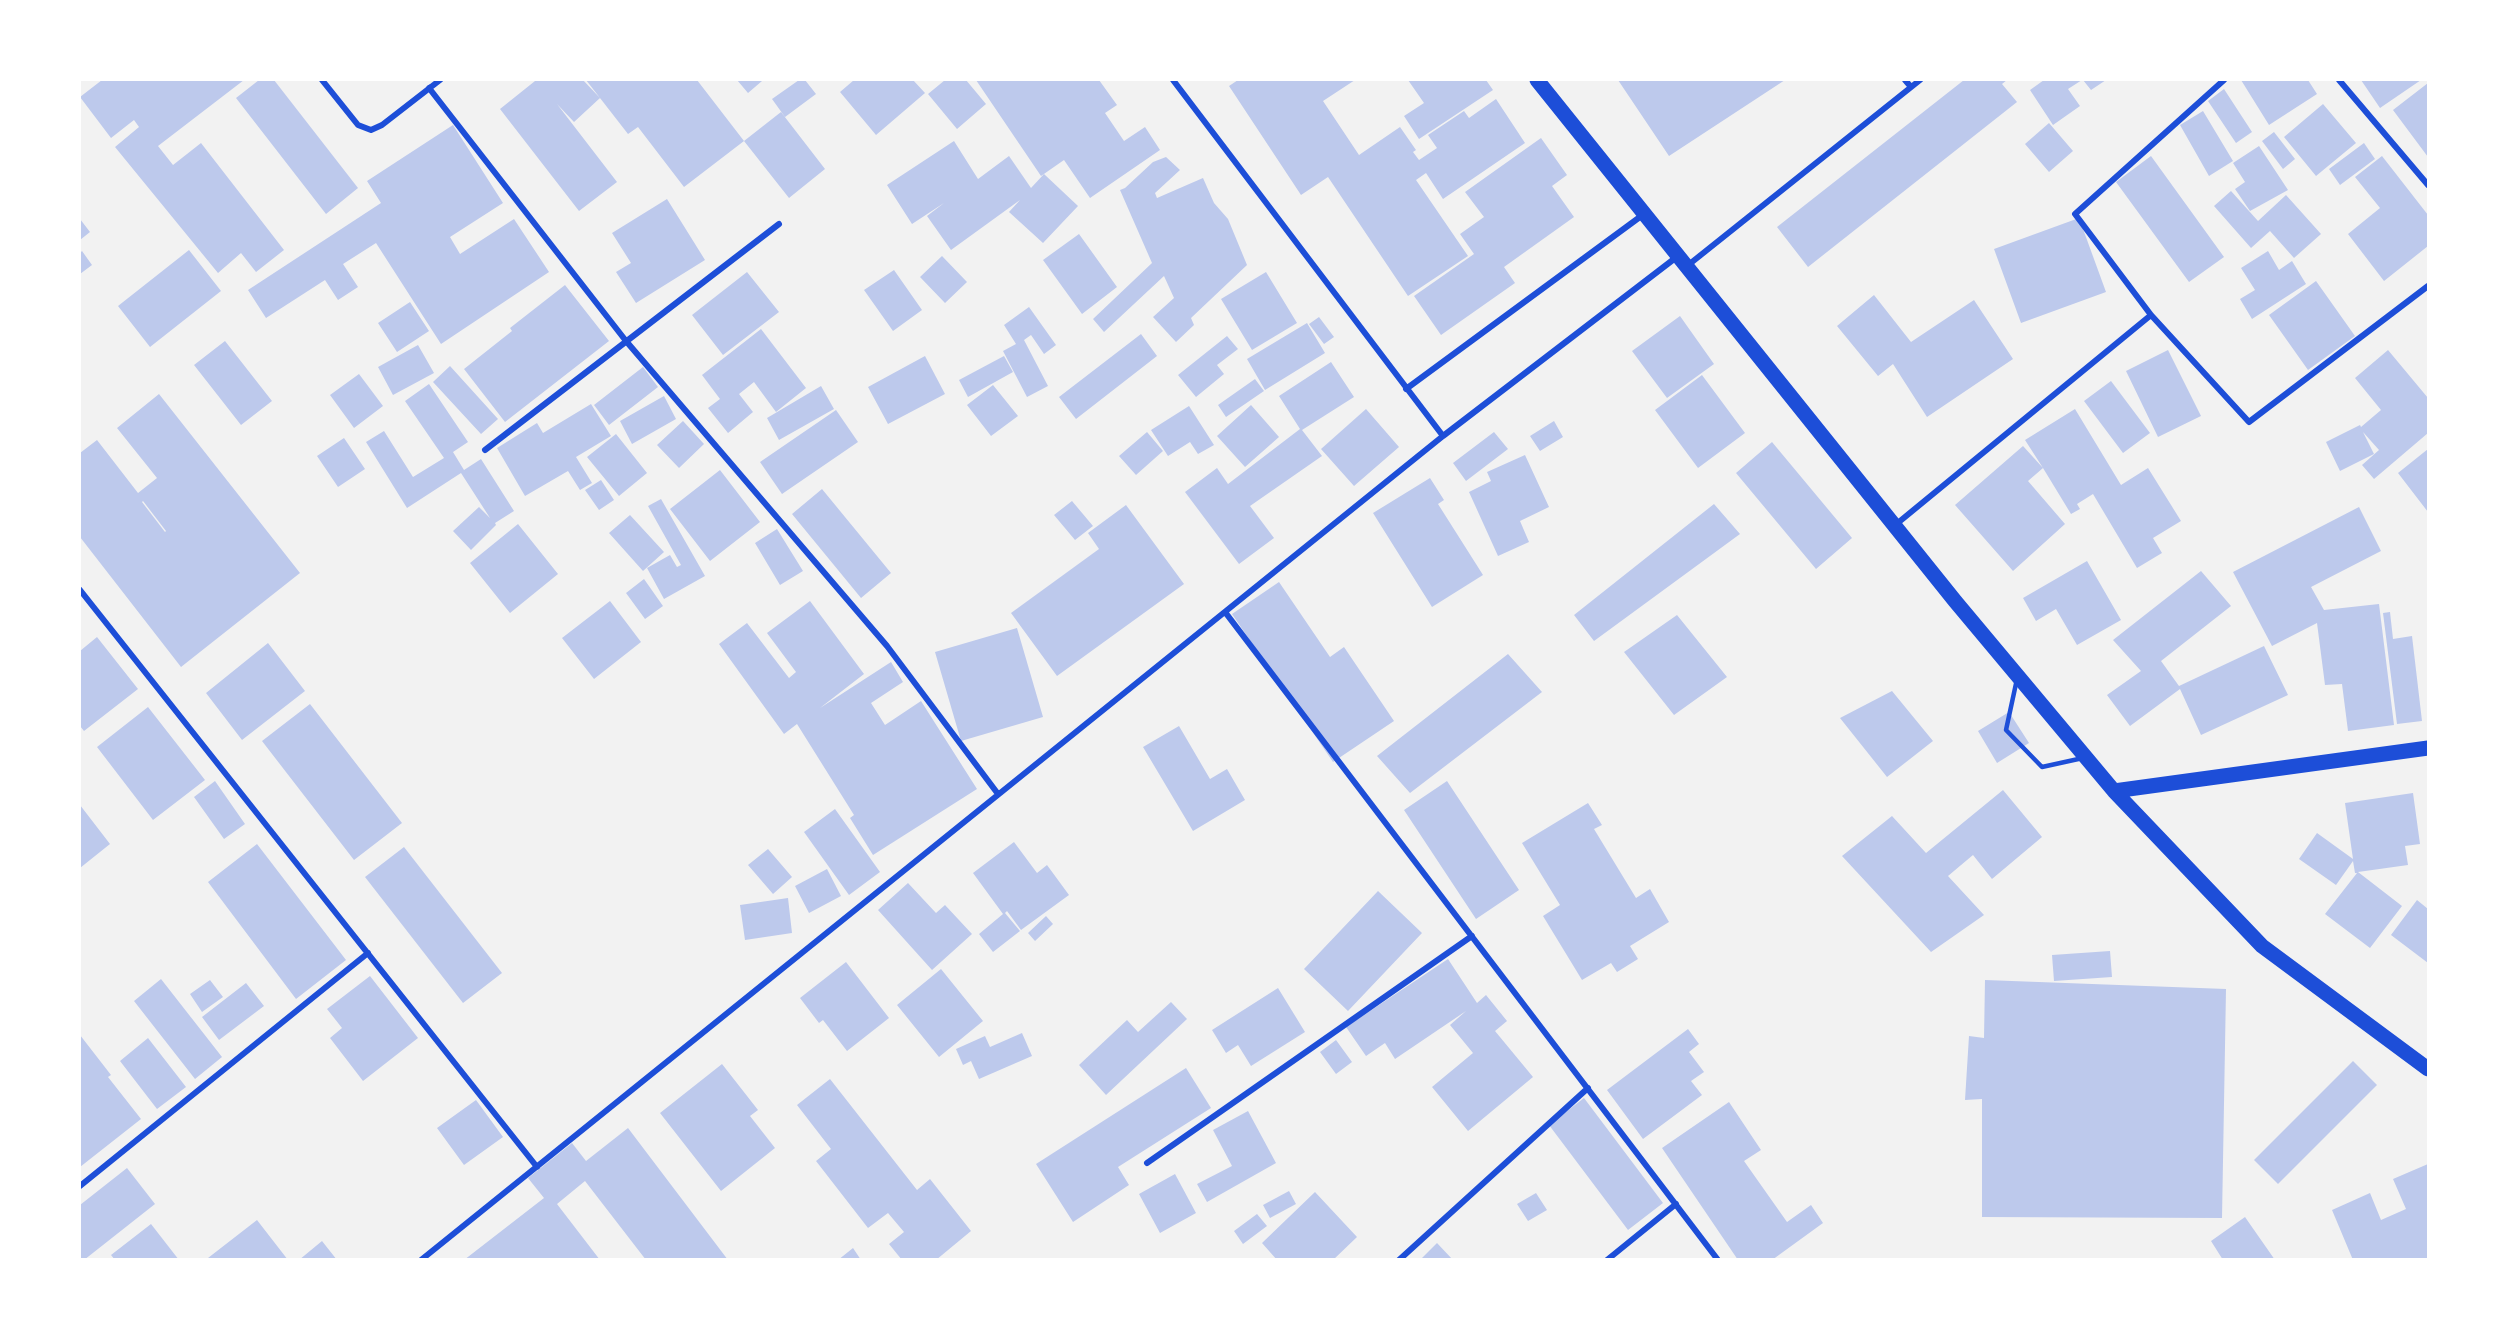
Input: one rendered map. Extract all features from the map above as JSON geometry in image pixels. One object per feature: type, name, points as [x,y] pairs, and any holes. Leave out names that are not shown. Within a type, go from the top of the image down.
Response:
[{"type":"main road","points":[[1537,80],[1894,526],[2114,791],[2262,946],[2428,1069]]},
{"type":"main road","points":[[2114,791],[2428,748]]},
{"type":"street","points":[[322,80],[358,125],[371,130],[382,126],[440,80]]},
{"type":"street","points":[[1173,80],[1443,436]]},
{"type":"street","points":[[1905,80],[1911,87]]},
{"type":"street","points":[[421,1260],[1443,436],[1682,261],[1920,80]]},
{"type":"street","points":[[2224,80],[2075,214],[2151,315],[2249,422],[2428,286]]},
{"type":"street","points":[[2339,80],[2428,185]]},
{"type":"street","points":[[429,88],[626,340],[887,646],[998,794]]},
{"type":"street","points":[[1406,389],[1644,213]]},
{"type":"street","points":[[485,450],[778,224]]},
{"type":"street","points":[[1894,526],[2151,315]]},
{"type":"street","points":[[80,590],[537,1167]]},
{"type":"street","points":[[1225,612],[1718,1260]]},
{"type":"street","points":[[1147,1163],[1472,936]]},
{"type":"street","points":[[80,1186],[368,953]]},
{"type":"street","points":[[1399,1260],[1588,1089]]},
{"type":"street","points":[[1607,1260],[1676,1204]]},
{"type":"lane","points":[[2018,677],[2006,730],[2042,767],[2085,758]]},
{"type":"building","points":[[102,80],[244,80],[158,146],[173,165],[201,143],[284,250],[256,272],[241,253],[218,273],[115,147],[139,127],[134,120],[111,138],[80,97]]},
{"type":"building","points":[[259,80],[274,80],[358,188],[326,214],[236,98]]},
{"type":"building","points":[[534,80],[583,80],[600,98],[574,122],[557,104],[617,182],[579,211],[500,109]]},
{"type":"building","points":[[586,80],[697,80],[744,141],[684,187],[638,127],[628,134]]},
{"type":"building","points":[[737,80],[760,80],[762,81],[748,93]]},
{"type":"building","points":[[799,80],[805,80],[816,94],[785,117],[772,99]]},
{"type":"building","points":[[854,80],[913,80],[925,93],[876,135],[840,92]]},
{"type":"building","points":[[945,80],[966,80],[986,104],[957,129],[928,94]]},
{"type":"building","points":[[976,80],[1099,80],[1117,105],[1105,113],[1124,141],[1145,127],[1160,150],[1090,198],[1064,160],[1041,176]]},
{"type":"building","points":[[1238,80],[1355,80],[1323,101],[1359,155],[1400,127],[1416,150],[1413,152],[1419,160],[1437,148],[1428,135],[1464,111],[1469,118],[1496,99],[1525,143],[1443,199],[1426,173],[1416,180],[1468,256],[1408,296],[1328,177],[1301,195],[1229,86]]},
{"type":"building","points":[[1408,80],[1486,80],[1493,90],[1419,139],[1404,116],[1424,103]]},
{"type":"building","points":[[1618,80],[1785,80],[1669,156]]},
{"type":"building","points":[[1964,80],[2007,80],[2002,84],[2017,102],[1808,267],[1777,227]]},
{"type":"building","points":[[2044,80],[2082,80],[2068,89],[2080,106],[2053,125],[2030,90]]},
{"type":"building","points":[[2083,80],[2106,80],[2091,90]]},
{"type":"building","points":[[2241,80],[2308,80],[2317,94],[2269,125]]},
{"type":"building","points":[[2361,80],[2421,80],[2380,108]]},
{"type":"building","points":[[2428,83],[2428,157],[2393,110]]},
{"type":"building","points":[[2224,89],[2252,132],[2236,143],[2208,101]]},
{"type":"building","points":[[2323,104],[2356,143],[2316,176],[2284,137]]},
{"type":"building","points":[[2203,111],[2233,161],[2209,176],[2180,125]]},
{"type":"building","points":[[781,112],[825,169],[789,198],[744,141]]},
{"type":"building","points":[[2049,123],[2073,151],[2049,172],[2025,144]]},
{"type":"building","points":[[453,125],[503,203],[450,237],[460,254],[514,219],[549,272],[441,344],[376,243],[343,264],[358,287],[338,300],[325,280],[266,318],[248,290],[381,203],[367,181]]},
{"type":"building","points":[[2274,132],[2295,159],[2283,169],[2262,141]]},
{"type":"building","points":[[1541,138],[1567,175],[1552,186],[1574,217],[1504,267],[1515,283],[1441,335],[1414,296],[1474,254],[1460,234],[1484,217],[1465,192]]},
{"type":"building","points":[[954,141],[978,179],[1009,156],[1031,188],[1044,174],[1078,206],[1043,243],[1009,212],[1020,200],[951,250],[927,216],[944,203],[912,224],[887,185]]},
{"type":"building","points":[[2364,143],[2375,159],[2340,185],[2329,169]]},
{"type":"building","points":[[2259,146],[2288,190],[2250,211],[2235,189],[2245,182],[2233,163]]},
{"type":"building","points":[[2151,156],[2224,257],[2189,282],[2116,182]]},
{"type":"building","points":[[2382,156],[2428,215],[2428,246],[2384,281],[2348,234],[2380,208],[2355,177]]},
{"type":"building","points":[[1166,157],[1180,170],[1155,193],[1157,198],[1203,178],[1214,203],[1228,219],[1247,265],[1191,318],[1194,325],[1176,342],[1153,317],[1174,298],[1164,276],[1104,332],[1093,319],[1152,263],[1120,190],[1153,162]]},
{"type":"building","points":[[2231,191],[2258,221],[2286,195],[2321,234],[2294,258],[2270,231],[2251,248],[2214,206]]},
{"type":"building","points":[[667,199],[705,260],[636,303],[616,272],[631,263],[612,233]]},
{"type":"building","points":[[2079,218],[2106,292],[2021,323],[1994,249]]},
{"type":"building","points":[[80,219],[90,232],[80,240]]},
{"type":"building","points":[[1079,234],[1117,287],[1082,314],[1043,260]]},
{"type":"building","points":[[189,250],[221,291],[150,347],[118,306]]},
{"type":"building","points":[[82,251],[92,265],[80,274],[80,253]]},
{"type":"building","points":[[2268,251],[2279,270],[2292,261],[2306,284],[2252,319],[2240,299],[2255,290],[2241,268]]},
{"type":"building","points":[[942,256],[967,282],[945,303],[920,277]]},
{"type":"building","points":[[894,270],[922,310],[893,331],[864,290]]},
{"type":"building","points":[[747,272],[779,312],[723,355],[692,315]]},
{"type":"building","points":[[1266,272],[1297,323],[1252,350],[1221,299]]},
{"type":"building","points":[[2316,281],[2355,336],[2308,370],[2269,315]]},
{"type":"building","points":[[565,285],[609,341],[505,422],[464,369],[512,331],[510,328]]},
{"type":"building","points":[[1874,295],[1911,342],[1974,300],[2013,359],[1927,417],[1893,364],[1878,376],[1837,326]]},
{"type":"building","points":[[410,302],[429,331],[397,352],[378,323]]},
{"type":"building","points":[[1029,307],[1056,345],[1044,354],[1031,335],[1024,340],[1048,386],[1027,397],[1003,351],[1016,344],[1004,325]]},
{"type":"building","points":[[1680,316],[1714,364],[1667,398],[1632,351]]},
{"type":"building","points":[[1319,317],[1334,337],[1324,344],[1309,324]]},
{"type":"building","points":[[1307,323],[1325,353],[1265,390],[1247,359]]},
{"type":"building","points":[[761,329],[806,388],[776,412],[754,382],[739,394],[753,412],[728,433],[708,408],[720,399],[702,375]]},
{"type":"building","points":[[1141,334],[1157,356],[1076,419],[1059,397]]},
{"type":"building","points":[[1227,336],[1238,349],[1217,365],[1224,374],[1196,397],[1178,375]]},
{"type":"building","points":[[225,341],[272,401],[241,425],[194,365]]},
{"type":"building","points":[[418,345],[434,373],[393,395],[378,367]]},
{"type":"building","points":[[2168,350],[2201,416],[2158,437],[2126,371]]},
{"type":"building","points":[[2388,350],[2428,398],[2428,433],[2374,479],[2362,465],[2379,450],[2363,432],[2374,454],[2340,471],[2326,442],[2360,425],[2361,427],[2381,410],[2355,378]]},
{"type":"building","points":[[925,356],[945,394],[888,424],[868,387]]},
{"type":"building","points":[[1004,356],[1013,372],[968,397],[959,380]]},
{"type":"building","points":[[1331,362],[1354,397],[1302,430],[1322,456],[1250,506],[1274,538],[1239,564],[1185,492],[1217,468],[1228,484],[1300,429],[1279,396]]},
{"type":"building","points":[[450,366],[498,419],[481,434],[433,382]]},
{"type":"building","points":[[643,367],[658,387],[609,425],[594,405]]},
{"type":"building","points":[[359,374],[383,406],[354,428],[330,395]]},
{"type":"building","points":[[1702,375],[1745,433],[1698,468],[1655,410]]},
{"type":"building","points":[[1255,379],[1264,391],[1226,417],[1218,405]]},
{"type":"building","points":[[2111,381],[2150,433],[2123,453],[2084,401]]},
{"type":"building","points":[[429,384],[468,442],[453,452],[464,470],[481,459],[514,511],[495,523],[496,525],[471,550],[453,531],[479,507],[490,518],[461,473],[407,508],[366,442],[384,431],[413,477],[444,458],[405,401]]},
{"type":"building","points":[[993,385],[1018,416],[991,436],[967,405]]},
{"type":"building","points":[[821,386],[834,409],[779,440],[767,418]]},
{"type":"building","points":[[159,394],[300,573],[181,667],[80,537],[80,453],[97,440],[138,493],[157,478],[117,428]],"holes":[[[143,501],[166,531],[165,532]]]},
{"type":"building","points":[[664,396],[676,419],[632,444],[620,421]]},
{"type":"building","points":[[591,404],[611,436],[576,457],[592,483],[580,490],[568,471],[525,496],[497,448],[537,423],[543,433]]},
{"type":"building","points":[[1251,405],[1279,437],[1245,467],[1217,436]]},
{"type":"building","points":[[1189,406],[1214,445],[1198,454],[1190,442],[1168,456],[1151,430]]},
{"type":"building","points":[[1366,409],[1399,447],[1354,486],[1321,449]]},
{"type":"building","points":[[2075,409],[2121,485],[2148,468],[2181,521],[2153,538],[2162,553],[2137,568],[2093,494],[2077,504],[2080,509],[2071,514],[2025,440]]},
{"type":"building","points":[[836,410],[858,442],[782,494],[760,462]]},
{"type":"building","points":[[683,421],[704,444],[679,468],[657,445]]},
{"type":"building","points":[[1554,421],[1563,437],[1540,451],[1530,436]]},
{"type":"building","points":[[1147,432],[1163,451],[1136,475],[1119,456]]},
{"type":"building","points":[[1494,432],[1508,449],[1466,481],[1453,463]]},
{"type":"building","points":[[616,434],[647,473],[619,496],[587,457]]},
{"type":"building","points":[[344,438],[365,469],[338,487],[317,456]]},
{"type":"building","points":[[1772,442],[1852,538],[1816,569],[1736,473]]},
{"type":"building","points":[[2023,446],[2043,468],[2028,481],[2065,524],[2013,571],[1955,505]]},
{"type":"building","points":[[2428,449],[2428,512],[2398,473]]},
{"type":"building","points":[[1525,455],[1549,507],[1520,521],[1529,542],[1498,556],[1469,492],[1491,481],[1487,472]]},
{"type":"building","points":[[720,470],[760,522],[710,561],[670,509]]},
{"type":"building","points":[[1430,478],[1444,500],[1438,504],[1483,575],[1432,607],[1373,513]]},
{"type":"building","points":[[601,480],[614,500],[599,510],[585,490]]},
{"type":"building","points":[[822,489],[891,573],[861,598],[792,514]]},
{"type":"building","points":[[661,499],[705,576],[664,599],[647,568],[670,555],[677,567],[681,565],[648,506]]},
{"type":"building","points":[[1072,501],[1093,526],[1075,540],[1054,515]]},
{"type":"building","points":[[1714,504],[1740,534],[1594,641],[1574,615]]},
{"type":"building","points":[[1126,505],[1184,584],[1057,676],[1011,613],[1099,549],[1088,533]]},
{"type":"building","points":[[2359,507],[2381,551],[2311,587],[2324,610],[2379,604],[2394,725],[2348,731],[2342,684],[2325,685],[2317,623],[2272,646],[2233,572]]},
{"type":"building","points":[[630,515],[664,552],[643,571],[609,533]]},
{"type":"building","points":[[518,524],[558,574],[510,613],[470,563]]},
{"type":"building","points":[[777,529],[803,571],[780,585],[755,543]]},
{"type":"building","points":[[2087,561],[2121,620],[2077,645],[2056,609],[2036,621],[2023,598]]},
{"type":"building","points":[[2201,571],[2231,606],[2161,661],[2179,686],[2264,646],[2288,695],[2201,735],[2180,689],[2130,726],[2107,695],[2141,671],[2113,640]]},
{"type":"building","points":[[644,579],[663,606],[645,619],[626,593]]},
{"type":"building","points":[[1279,582],[1330,657],[1344,647],[1394,721],[1333,762],[1232,614]]},
{"type":"building","points":[[610,601],[641,642],[594,679],[562,638]]},
{"type":"building","points":[[810,601],[864,674],[820,708],[891,662],[903,682],[871,703],[885,725],[921,701],[977,789],[873,855],[850,818],[854,815],[797,724],[784,734],[719,644],[747,623],[789,678],[796,672],[767,633]]},
{"type":"building","points":[[2390,612],[2393,639],[2412,636],[2422,721],[2397,724],[2383,613]]},
{"type":"building","points":[[1677,615],[1727,677],[1674,715],[1624,652]]},
{"type":"building","points":[[1017,628],[1043,717],[961,741],[935,652]]},
{"type":"building","points":[[97,637],[138,689],[84,731],[80,726],[80,651]]},
{"type":"building","points":[[268,643],[305,691],[242,740],[206,693]]},
{"type":"building","points":[[1508,654],[1542,692],[1410,793],[1377,756]]},
{"type":"building","points":[[1892,691],[1933,741],[1887,777],[1840,718]]},
{"type":"building","points":[[310,704],[402,823],[354,860],[262,741]]},
{"type":"building","points":[[148,707],[205,780],[153,820],[97,747]]},
{"type":"building","points":[[2009,712],[2029,743],[1997,763],[1978,731]]},
{"type":"building","points":[[1179,726],[1210,779],[1227,769],[1245,800],[1193,831],[1143,747]]},
{"type":"building","points":[[215,781],[245,824],[224,839],[194,797]]},
{"type":"building","points":[[1447,781],[1519,890],[1476,919],[1404,810]]},
{"type":"building","points":[[2003,790],[2042,837],[1992,879],[1973,855],[1948,876],[1984,915],[1931,952],[1842,856],[1892,816],[1926,853]]},
{"type":"building","points":[[2413,793],[2420,844],[2405,846],[2408,865],[2358,872],[2402,906],[2370,948],[2325,914],[2357,873],[2355,873],[2353,861],[2336,885],[2299,859],[2317,833],[2353,859],[2345,803]]},
{"type":"building","points":[[1588,803],[1602,825],[1594,829],[1636,898],[1650,889],[1669,922],[1630,946],[1638,959],[1617,972],[1611,963],[1582,980],[1543,916],[1560,905],[1522,843]]},
{"type":"building","points":[[80,805],[110,844],[80,868]]},
{"type":"building","points":[[835,809],[880,872],[849,895],[804,832]]},
{"type":"building","points":[[1014,842],[1037,873],[1047,865],[1069,895],[1021,930],[1007,911],[1005,913],[1020,931],[993,952],[979,934],[1003,914],[973,873]]},
{"type":"building","points":[[257,844],[346,960],[296,999],[208,882]]},
{"type":"building","points":[[404,847],[502,973],[463,1003],[365,877]]},
{"type":"building","points":[[768,849],[792,877],[773,894],[748,865]]},
{"type":"building","points":[[827,869],[841,896],[809,913],[795,886]]},
{"type":"building","points":[[908,883],[936,913],[945,905],[972,934],[932,970],[878,910]]},
{"type":"building","points":[[1378,891],[1422,933],[1348,1011],[1304,969]]},
{"type":"building","points":[[788,898],[792,933],[745,940],[740,905]]},
{"type":"building","points":[[2417,900],[2428,909],[2428,963],[2391,935]]},
{"type":"building","points":[[1046,916],[1053,924],[1035,941],[1028,933]]},
{"type":"building","points":[[2110,951],[2112,977],[2054,981],[2052,955]]},
{"type":"building","points":[[1448,959],[1477,1003],[1486,995],[1507,1021],[1495,1031],[1533,1077],[1468,1131],[1432,1087],[1473,1053],[1450,1025],[1466,1011],[1395,1059],[1385,1043],[1366,1056],[1346,1027]]},
{"type":"building","points":[[846,962],[889,1018],[847,1051],[823,1020],[819,1023],[800,998]]},
{"type":"building","points":[[941,969],[983,1021],[939,1057],[897,1005]]},
{"type":"building","points":[[370,976],[418,1038],[363,1081],[330,1038],[342,1028],[327,1009]]},
{"type":"building","points":[[161,979],[222,1057],[195,1079],[134,1001]]},
{"type":"building","points":[[210,980],[223,997],[202,1012],[190,994]]},
{"type":"building","points":[[1985,980],[2226,989],[2222,1218],[1982,1217],[1982,1099],[1965,1100],[1969,1036],[1984,1038]]},
{"type":"building","points":[[246,983],[264,1006],[219,1040],[202,1017]]},
{"type":"building","points":[[1278,988],[1305,1032],[1251,1066],[1238,1045],[1226,1053],[1212,1030]]},
{"type":"building","points":[[1171,1002],[1187,1019],[1106,1095],[1079,1065],[1127,1020],[1138,1032]]},
{"type":"building","points":[[1688,1029],[1699,1044],[1689,1052],[1704,1072],[1691,1081],[1702,1095],[1643,1139],[1607,1090]]},
{"type":"building","points":[[1022,1033],[1032,1056],[979,1079],[971,1061],[963,1065],[956,1049],[985,1036],[990,1047]]},
{"type":"building","points":[[80,1035],[111,1075],[108,1077],[141,1119],[80,1167]]},
{"type":"building","points":[[148,1038],[186,1087],[157,1109],[120,1061]]},
{"type":"building","points":[[1336,1040],[1352,1062],[1336,1074],[1320,1052]]},
{"type":"building","points":[[2353,1061],[2377,1085],[2278,1184],[2254,1160]]},
{"type":"building","points":[[722,1064],[758,1110],[750,1116],[775,1148],[721,1191],[660,1113]]},
{"type":"building","points":[[1186,1068],[1211,1108],[1118,1167],[1129,1185],[1073,1222],[1036,1164]]},
{"type":"building","points":[[830,1079],[917,1190],[930,1179],[971,1231],[936,1260],[902,1260],[889,1244],[904,1232],[888,1213],[868,1228],[816,1161],[831,1149],[797,1105]]},
{"type":"building","points":[[1584,1098],[1663,1203],[1628,1230],[1549,1125]]},
{"type":"building","points":[[476,1100],[503,1137],[464,1165],[437,1128]]},
{"type":"building","points":[[1729,1102],[1761,1150],[1744,1161],[1787,1222],[1811,1205],[1823,1223],[1772,1260],[1738,1260],[1662,1148]]},
{"type":"building","points":[[1248,1111],[1276,1163],[1207,1202],[1197,1184],[1232,1166],[1213,1130]]},
{"type":"building","points":[[628,1128],[728,1260],[646,1260],[585,1181],[557,1204],[600,1260],[464,1260],[544,1198],[528,1178],[572,1143],[586,1161]]},
{"type":"building","points":[[2428,1164],[2428,1260],[2353,1260],[2332,1210],[2370,1193],[2381,1220],[2406,1209],[2393,1179]]},
{"type":"building","points":[[127,1168],[155,1204],[84,1260],[80,1260],[80,1205]]},
{"type":"building","points":[[1175,1174],[1196,1213],[1160,1233],[1139,1194]]},
{"type":"building","points":[[1289,1191],[1296,1204],[1270,1218],[1263,1205]]},
{"type":"building","points":[[1315,1192],[1357,1237],[1333,1260],[1277,1260],[1262,1243]]},
{"type":"building","points":[[1536,1193],[1547,1210],[1528,1221],[1517,1204]]},
{"type":"building","points":[[1257,1214],[1267,1226],[1243,1244],[1234,1231]]},
{"type":"building","points":[[2245,1217],[2275,1260],[2223,1260],[2211,1241]]},
{"type":"building","points":[[257,1220],[288,1260],[209,1260],[208,1258]]},
{"type":"building","points":[[151,1224],[179,1260],[115,1260],[111,1255]]},
{"type":"building","points":[[322,1241],[337,1260],[299,1260]]},
{"type":"building","points":[[1437,1243],[1453,1260],[1420,1260]]},
{"type":"building","points":[[853,1248],[861,1260],[838,1260]]}]
